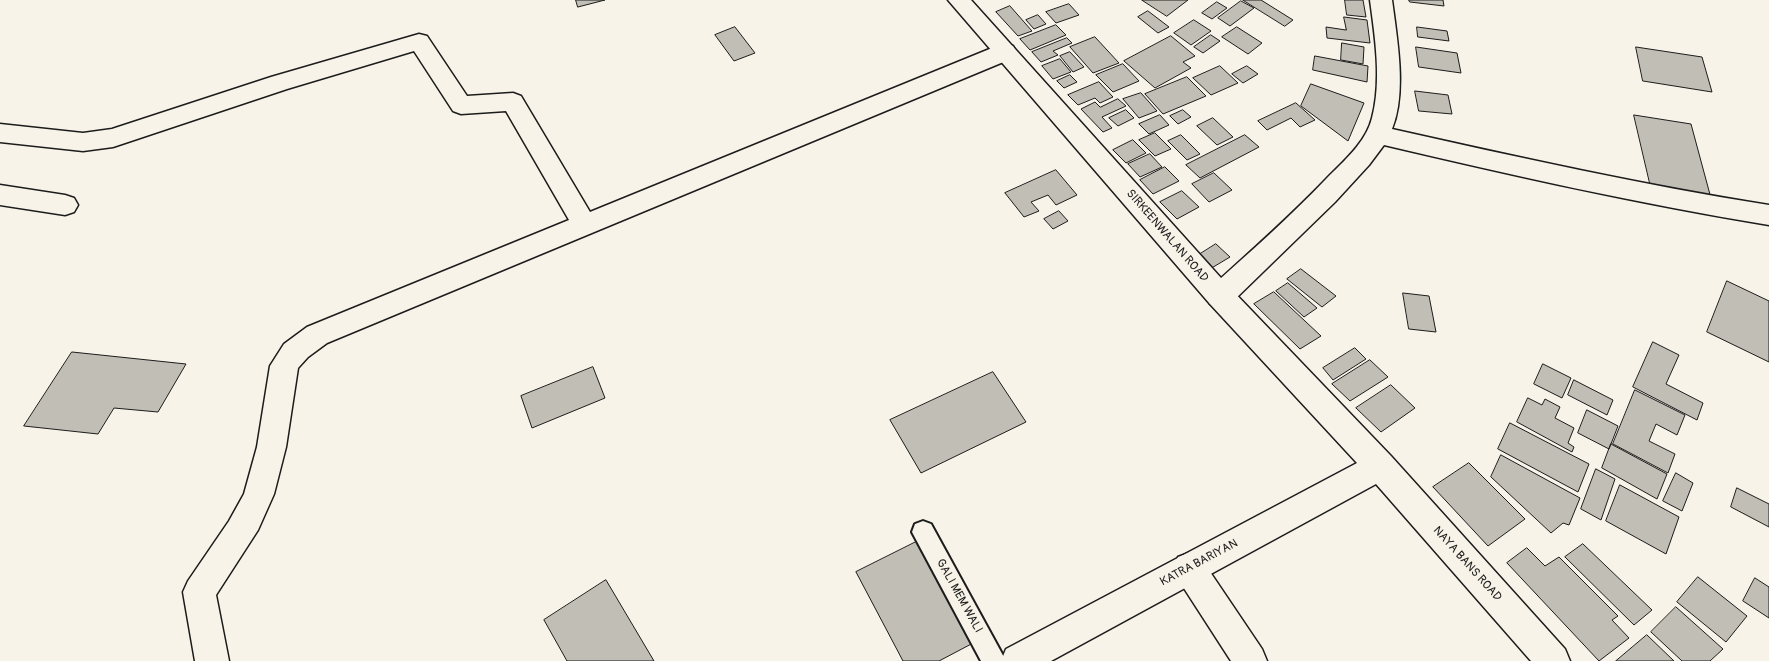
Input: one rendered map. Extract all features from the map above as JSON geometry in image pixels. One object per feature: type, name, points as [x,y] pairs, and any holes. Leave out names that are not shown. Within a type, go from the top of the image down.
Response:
[{"type":"street","name":"SIRKEENWALAN ROAD","points":[[959,0],[1220,296],[1380,466]]},
{"type":"street","points":[[1220,296],[1307,216],[1349,171],[1378,135],[1384,116],[1387,94],[1384,20],[1381,0]]},
{"type":"street","points":[[0,133],[96,142],[279,83],[419,42],[461,105],[513,102],[585,225]]},
{"type":"street","points":[[212,661],[199,592],[250,514],[260,493],[267,466],[284,366],[289,356],[302,344],[317,335],[1005,52]]},
{"type":"street","points":[[1378,135],[1598,185],[1686,202],[1769,215]]},
{"type":"street","points":[[0,195],[65,205]]},
{"type":"street","name":"KATRA BARIYAN","points":[[1018,661],[1380,466]]},
{"type":"street","name":"NAYA BANS ROAD","points":[[1380,466],[1553,661]]},
{"type":"street","points":[[1189,568],[1250,661]]},
{"type":"lane","name":"GALI MEM WALI","points":[[923,532],[994,661]]},
{"type":"building","points":[[576,0],[605,0],[578,7]]},
{"type":"building","points":[[1142,0],[1188,0],[1167,16]]},
{"type":"building","points":[[1243,0],[1261,0],[1293,20],[1285,26]]},
{"type":"building","points":[[1345,0],[1363,0],[1366,17],[1347,15]]},
{"type":"building","points":[[1409,0],[1443,0],[1444,6],[1410,2]]},
{"type":"building","points":[[1241,1],[1254,8],[1230,26],[1218,18]]},
{"type":"building","points":[[1217,2],[1227,8],[1212,19],[1202,13]]},
{"type":"building","points":[[1069,4],[1079,15],[1056,23],[1046,12]]},
{"type":"building","points":[[1010,6],[1032,31],[1018,36],[996,12]]},
{"type":"building","points":[[1148,11],[1169,27],[1158,33],[1138,17]]},
{"type":"building","points":[[1038,15],[1046,24],[1034,29],[1026,20]]},
{"type":"building","points":[[1344,17],[1367,20],[1370,43],[1327,38],[1326,27],[1346,30]]},
{"type":"building","points":[[1194,20],[1211,31],[1191,45],[1174,33]]},
{"type":"building","points":[[1056,25],[1066,35],[1030,50],[1020,39]]},
{"type":"building","points":[[735,27],[755,53],[734,61],[715,35]]},
{"type":"building","points":[[1237,27],[1262,43],[1248,54],[1222,37]]},
{"type":"building","points":[[1417,27],[1447,31],[1449,41],[1418,37]]},
{"type":"building","points":[[1211,35],[1220,41],[1203,53],[1194,47]]},
{"type":"building","points":[[1171,36],[1195,56],[1183,62],[1191,68],[1155,88],[1124,61]]},
{"type":"building","points":[[1095,37],[1119,63],[1093,73],[1070,47]]},
{"type":"building","points":[[1067,38],[1072,43],[1053,51],[1058,55],[1041,62],[1032,52]]},
{"type":"building","points":[[1342,43],[1364,47],[1363,64],[1341,60]]},
{"type":"building","points":[[1416,47],[1457,53],[1461,73],[1419,67]]},
{"type":"building","points":[[1636,47],[1702,57],[1712,92],[1643,81]]},
{"type":"building","points":[[1070,52],[1084,67],[1073,72],[1060,56]]},
{"type":"building","points":[[1315,56],[1368,66],[1367,82],[1313,70]]},
{"type":"building","points":[[1060,59],[1071,72],[1053,79],[1042,66]]},
{"type":"building","points":[[1123,64],[1139,81],[1113,92],[1096,75]]},
{"type":"building","points":[[1220,66],[1238,83],[1211,95],[1193,78]]},
{"type":"building","points":[[1247,66],[1258,74],[1243,83],[1232,74]]},
{"type":"building","points":[[1070,75],[1077,82],[1064,88],[1057,81]]},
{"type":"building","points":[[1187,77],[1206,96],[1163,114],[1145,94]]},
{"type":"building","points":[[1099,82],[1113,97],[1100,103],[1095,98],[1078,105],[1068,95]]},
{"type":"building","points":[[1311,84],[1364,103],[1348,141],[1301,106]]},
{"type":"building","points":[[1415,91],[1448,95],[1452,114],[1419,111]]},
{"type":"building","points":[[1141,93],[1157,111],[1139,118],[1123,99]]},
{"type":"building","points":[[1118,99],[1126,106],[1102,117],[1112,128],[1103,132],[1081,109],[1095,102],[1100,107]]},
{"type":"building","points":[[1296,103],[1315,120],[1300,127],[1291,118],[1267,130],[1258,121]]},
{"type":"building","points":[[1126,110],[1134,118],[1118,126],[1109,118]]},
{"type":"building","points":[[1183,110],[1191,117],[1178,124],[1170,116]]},
{"type":"building","points":[[1160,115],[1169,125],[1149,134],[1139,124]]},
{"type":"building","points":[[1634,115],[1691,124],[1712,202],[1652,192]]},
{"type":"building","points":[[1213,118],[1233,137],[1217,145],[1197,126]]},
{"type":"building","points":[[1155,133],[1171,149],[1155,156],[1139,140]]},
{"type":"building","points":[[1181,135],[1200,154],[1187,160],[1168,141]]},
{"type":"building","points":[[1245,135],[1259,147],[1200,178],[1186,165]]},
{"type":"building","points":[[1133,140],[1146,153],[1126,163],[1113,150]]},
{"type":"building","points":[[1150,154],[1162,167],[1140,177],[1128,164]]},
{"type":"building","points":[[1165,167],[1179,181],[1153,194],[1140,180]]},
{"type":"building","points":[[1056,170],[1077,195],[1056,205],[1048,195],[1031,202],[1039,211],[1024,217],[1005,193]]},
{"type":"building","points":[[1214,173],[1232,190],[1209,202],[1192,184]]},
{"type":"building","points":[[1182,191],[1199,207],[1177,219],[1160,202]]},
{"type":"building","points":[[1059,211],[1068,221],[1053,229],[1044,219]]},
{"type":"building","points":[[1216,244],[1230,257],[1210,269],[1197,256]]},
{"type":"building","points":[[1301,269],[1336,296],[1322,307],[1287,279]]},
{"type":"building","points":[[1727,281],[1769,301],[1769,362],[1707,332]]},
{"type":"building","points":[[1288,283],[1317,308],[1304,317],[1276,291]]},
{"type":"building","points":[[1274,292],[1321,336],[1300,349],[1254,304]]},
{"type":"building","points":[[1403,293],[1429,296],[1436,332],[1409,329]]},
{"type":"building","points":[[1653,342],[1679,355],[1666,384],[1703,403],[1697,420],[1633,387]]},
{"type":"building","points":[[1355,348],[1366,359],[1333,380],[1323,368]]},
{"type":"building","points":[[72,352],[186,364],[158,412],[114,408],[98,434],[24,426]]},
{"type":"building","points":[[1370,360],[1388,377],[1350,401],[1332,384]]},
{"type":"building","points":[[1543,364],[1571,378],[1562,398],[1534,384]]},
{"type":"building","points":[[593,367],[605,398],[532,428],[521,396]]},
{"type":"building","points":[[993,372],[1026,422],[921,473],[890,420]]},
{"type":"building","points":[[1574,380],[1613,400],[1607,415],[1568,395]]},
{"type":"building","points":[[1391,385],[1415,408],[1381,432],[1356,408]]},
{"type":"building","points":[[1635,390],[1685,415],[1677,435],[1656,424],[1649,441],[1675,454],[1668,473],[1613,444]]},
{"type":"building","points":[[1528,398],[1542,405],[1545,399],[1560,407],[1555,418],[1574,428],[1568,443],[1574,447],[1572,452],[1517,422]]},
{"type":"building","points":[[1587,410],[1618,426],[1609,449],[1578,433]]},
{"type":"building","points":[[1510,423],[1589,464],[1578,492],[1498,449]]},
{"type":"building","points":[[1611,444],[1667,474],[1657,499],[1602,468]]},
{"type":"building","points":[[1501,455],[1580,498],[1569,525],[1563,523],[1551,533],[1491,477]]},
{"type":"building","points":[[1469,463],[1525,519],[1488,546],[1433,487]]},
{"type":"building","points":[[1596,469],[1615,479],[1601,520],[1581,509]]},
{"type":"building","points":[[1676,473],[1693,483],[1682,511],[1663,501]]},
{"type":"building","points":[[1620,485],[1679,517],[1666,554],[1606,521]]},
{"type":"building","points":[[1737,488],[1769,504],[1769,527],[1731,507]]},
{"type":"building","points":[[920,540],[977,641],[939,661],[903,661],[856,572]]},
{"type":"building","points":[[1583,544],[1652,610],[1634,625],[1565,557]]},
{"type":"building","points":[[1527,548],[1545,566],[1559,557],[1618,616],[1612,620],[1629,638],[1599,661],[1507,563]]},
{"type":"building","points":[[1698,577],[1747,616],[1726,642],[1677,602]]},
{"type":"building","points":[[1755,578],[1769,587],[1769,618],[1743,601]]},
{"type":"building","points":[[606,580],[654,661],[567,661],[544,620]]},
{"type":"building","points":[[1676,607],[1723,649],[1710,661],[1682,661],[1651,632]]},
{"type":"building","points":[[1647,635],[1674,661],[1616,661]]}]
